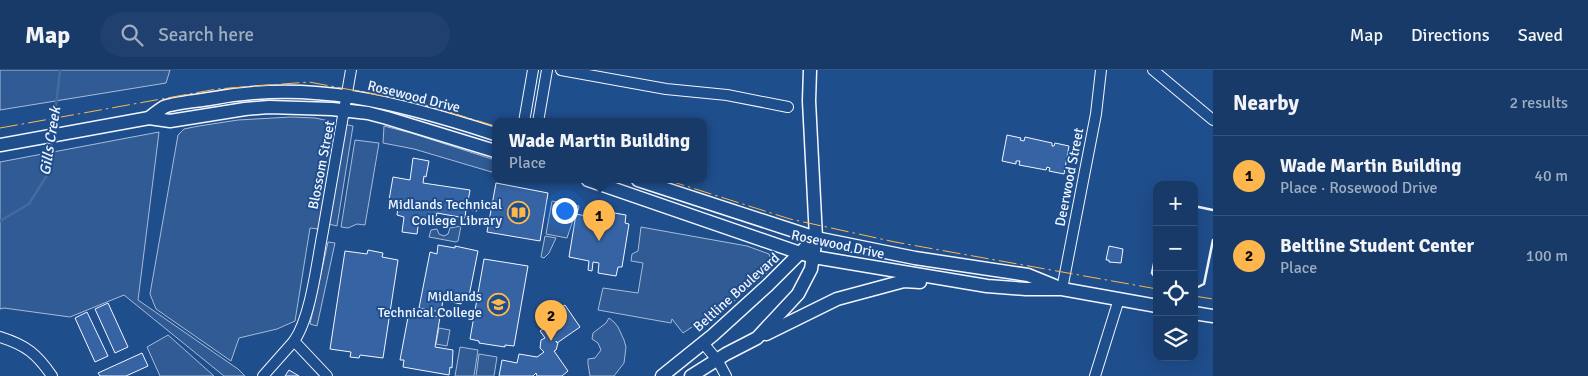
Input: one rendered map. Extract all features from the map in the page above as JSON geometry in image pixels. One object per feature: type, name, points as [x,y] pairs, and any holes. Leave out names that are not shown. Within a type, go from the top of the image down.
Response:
[{"type":"main road","points":[[757,338],[798,294],[811,269],[814,257],[816,238],[810,70]]},
{"type":"main road","name":"Rosewood Drive","points":[[0,146],[108,124],[149,118],[165,107],[234,95],[301,92],[346,103],[368,113],[492,150]]},
{"type":"main road","name":"Rosewood Drive","points":[[346,103],[370,99],[438,116],[492,133]]},
{"type":"main road","name":"Rosewood Drive","points":[[597,183],[814,257],[987,286],[1062,289],[1153,305]]},
{"type":"main road","name":"Rosewood Drive","points":[[647,183],[816,238],[915,258],[1028,275],[1062,289]]},
{"type":"main road","name":"Beltline Boulevard","points":[[662,376],[703,343],[768,285],[816,238]]},
{"type":"main road","points":[[691,376],[716,359],[836,298],[904,281],[987,286]]},
{"type":"main road","points":[[1198,314],[1213,316]]},
{"type":"street","name":"Blossom Street","points":[[294,341],[303,323],[317,265],[351,70]]},
{"type":"street","points":[[525,118],[533,70]]},
{"type":"street","points":[[539,118],[547,70]]},
{"type":"street","points":[[561,70],[666,89],[727,95],[788,107]]},
{"type":"street","name":"Deerwood Street","points":[[1062,289],[1096,114],[1101,70]]},
{"type":"street","points":[[1154,70],[1213,120]]},
{"type":"street","points":[[1095,376],[1120,299]]},
{"type":"street","points":[[0,337],[28,348],[40,358],[52,376]]},
{"type":"street","points":[[263,376],[294,341],[327,376]]},
{"type":"street","points":[[703,343],[716,359],[726,376]]},
{"type":"shaded area","points":[[0,70],[170,70],[166,83],[0,110]]},
{"type":"shaded area","points":[[291,117],[315,118],[353,126],[337,226],[320,222],[319,229],[310,228],[295,321],[277,329],[239,338],[231,361],[156,309],[150,294],[178,135],[184,129],[199,126],[238,120]]},
{"type":"shaded area","points":[[384,126],[492,159],[492,172],[414,149],[383,143]]},
{"type":"shaded area","points":[[159,132],[138,300],[238,369],[245,376],[224,376],[124,295],[70,317],[0,309],[0,162]]},
{"type":"shaded area","points":[[355,140],[379,143],[365,225],[357,224],[348,228],[341,227]]},
{"type":"shaded area","points":[[552,201],[579,206],[578,211],[574,211],[567,238],[546,234]]},
{"type":"shaded area","points":[[461,226],[458,241],[456,242],[429,237],[431,230],[437,229],[439,234],[444,236],[448,234],[450,228]]},
{"type":"shaded area","points":[[641,227],[747,246],[769,254],[771,269],[711,321],[706,316],[683,333],[672,319],[671,323],[598,310],[603,288],[638,293],[643,263],[631,261],[632,254],[638,251]]},
{"type":"shaded area","points":[[545,236],[556,238],[549,253],[544,258],[541,257]]},
{"type":"shaded area","points":[[328,242],[335,243],[317,326],[310,324]]},
{"type":"shaded area","points":[[609,318],[618,327],[624,340],[626,347],[624,363],[614,376],[590,376],[588,359],[595,358],[601,350],[598,343],[592,339],[593,333],[606,323]]},
{"type":"shaded area","points":[[439,328],[450,330],[447,346],[436,344]]},
{"type":"shaded area","points":[[168,335],[214,376],[160,376],[147,347]]},
{"type":"shaded area","points":[[460,347],[478,350],[474,376],[455,376]]},
{"type":"shaded area","points":[[479,354],[497,357],[494,376],[476,376]]},
{"type":"building","points":[[1007,135],[1021,138],[1020,140],[1024,141],[1025,137],[1052,143],[1052,146],[1055,143],[1069,146],[1064,174],[1049,171],[1050,168],[1047,167],[1046,170],[1019,165],[1020,161],[1016,161],[1016,164],[1002,161]]},
{"type":"building","points":[[413,158],[429,161],[423,183],[470,190],[468,201],[478,203],[477,211],[466,209],[465,218],[437,213],[435,221],[419,219],[417,234],[402,232],[404,217],[397,215],[398,207],[388,206],[393,177],[410,180]]},
{"type":"building","name":"Midlands Technical College Library","points":[[496,183],[548,193],[540,241],[487,232]]},
{"type":"building","points":[[598,210],[603,211],[602,220],[607,221],[609,212],[626,215],[625,223],[629,224],[622,267],[618,267],[616,276],[598,273],[599,263],[593,262],[592,271],[588,270],[589,261],[569,257],[576,214],[596,218]]},
{"type":"building","points":[[438,245],[455,248],[455,246],[478,251],[468,301],[462,299],[461,304],[443,300],[441,312],[419,308],[430,252],[437,254]]},
{"type":"building","points":[[1109,246],[1123,249],[1121,263],[1106,260]]},
{"type":"building","points":[[368,250],[383,253],[382,257],[398,260],[383,358],[360,355],[359,358],[350,357],[351,352],[330,349],[345,251],[367,254]]},
{"type":"building","points":[[484,259],[528,266],[514,346],[505,345],[505,347],[479,343],[479,341],[470,339]]},
{"type":"building","points":[[108,303],[128,347],[115,353],[95,309]]},
{"type":"building","points":[[565,305],[580,327],[558,343],[554,351],[568,371],[562,376],[537,376],[536,373],[533,376],[499,376],[502,360],[517,363],[519,354],[537,357],[544,352],[540,348],[541,340],[545,338],[540,331],[547,326],[543,320]]},
{"type":"building","points":[[87,312],[108,356],[95,362],[75,318]]},
{"type":"building","points":[[409,312],[440,317],[435,347],[453,350],[452,368],[450,367],[449,375],[403,367],[404,360],[400,360]]},
{"type":"building","points":[[142,353],[148,366],[126,376],[100,376],[98,373]]},
{"type":"building","points":[[289,370],[299,376],[285,376]]},
{"type":"waterway","name":"Gills Creek","points":[[53,132],[60,70]]},
{"type":"waterway","name":"Gills Creek","points":[[0,221],[29,204],[47,175],[52,140]]},
{"type":"wall","points":[[1198,207],[1213,210]]},
{"type":"wall","points":[[1198,287],[1204,284],[1213,240]]},
{"type":"wall","points":[[1153,268],[1153,274]]},
{"type":"power","points":[[0,128],[217,89],[309,82],[416,102],[492,125]]},
{"type":"power","points":[[676,183],[790,219],[895,242],[1153,288]]},
{"type":"power","points":[[1198,297],[1213,299]]},
{"type":"place","name":"Midlands Technical College Library","points":[[518,212]]},
{"type":"place","name":"Wade Martin Building","points":[[599,241]]},
{"type":"place","name":"Midlands Technical College","points":[[498,304]]},
{"type":"place","name":"Beltline Student Center","points":[[551,341]]}]
